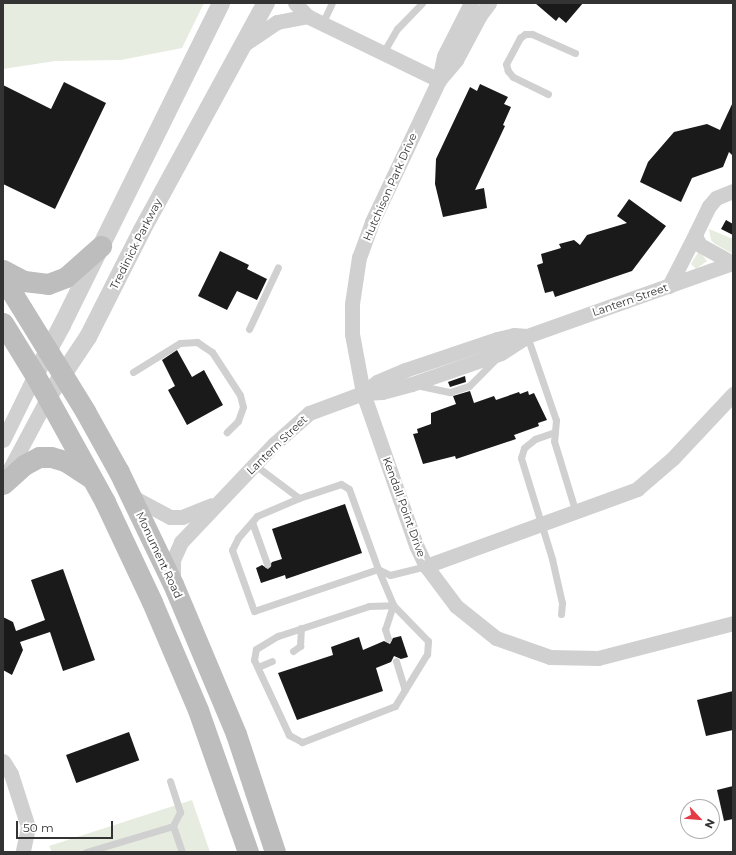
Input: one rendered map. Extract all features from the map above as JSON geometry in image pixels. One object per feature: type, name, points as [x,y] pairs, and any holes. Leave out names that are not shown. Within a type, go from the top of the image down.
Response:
[{"type":"main road","points":[[3,270],[24,281],[48,284],[66,277],[101,246]]},
{"type":"main road","name":"Monument Road","points":[[3,278],[64,374],[130,496],[173,584],[236,734],[275,852]]},
{"type":"main road","points":[[3,323],[48,397],[93,479],[169,640],[198,710],[248,852]]},
{"type":"main road","points":[[3,483],[24,465],[39,457],[64,461],[93,479]]},
{"type":"street","points":[[3,440],[221,3]]},
{"type":"street","name":"Tredinick Parkway","points":[[3,483],[48,397],[88,337],[142,230],[266,3]]},
{"type":"street","points":[[295,3],[307,16],[439,80]]},
{"type":"street","name":"Hutchison Park Drive","points":[[363,392],[352,334],[352,304],[359,257],[372,222],[439,80],[444,56],[471,3]]},
{"type":"street","name":"Hutchison Park Drive","points":[[439,80],[456,60],[480,15],[489,3]]},
{"type":"street","points":[[243,45],[277,22],[307,16]]},
{"type":"street","points":[[669,286],[716,198],[733,191]]},
{"type":"street","name":"Lantern Street","points":[[696,233],[700,245],[733,263]]},
{"type":"street","name":"Lantern Street","points":[[363,392],[382,392],[412,384],[500,353],[527,336],[733,263]]},
{"type":"street","name":"Lantern Street","points":[[173,584],[173,560],[181,542],[255,465],[309,413],[363,392],[377,382],[405,370],[497,339],[514,335],[527,336]]},
{"type":"street","name":"Kendall Point Drive","points":[[363,392],[426,566],[456,606],[496,638],[550,657],[598,658],[733,623]]},
{"type":"street","points":[[426,566],[618,498],[653,478],[733,394]]},
{"type":"street","points":[[130,496],[170,517],[182,517],[221,501]]},
{"type":"street","points":[[3,761],[12,778],[28,827],[23,850]]},
{"type":"lane","points":[[322,24],[332,3]]},
{"type":"lane","points":[[383,53],[397,29],[422,3]]},
{"type":"lane","points":[[548,94],[513,77],[508,71],[506,64],[520,38],[525,34],[532,34],[575,53]]},
{"type":"lane","points":[[250,328],[278,267]]},
{"type":"lane","points":[[527,336],[556,420],[554,441],[576,513]]},
{"type":"lane","points":[[133,372],[180,343],[197,342],[212,352],[240,395],[243,408],[238,421],[227,432]]},
{"type":"lane","points":[[412,384],[450,392],[469,386],[500,353]]},
{"type":"lane","points":[[555,432],[535,440],[524,448],[521,458],[543,524],[562,602],[561,614]]},
{"type":"lane","points":[[255,465],[300,498]]},
{"type":"lane","points":[[393,605],[369,606],[278,636],[256,649],[254,660],[289,735],[302,742],[395,706],[427,654],[428,641],[393,605],[378,569],[349,489],[341,484],[300,498],[257,516],[238,538],[232,550],[254,611],[378,569],[390,575],[426,566]]},
{"type":"lane","points":[[252,522],[267,564]]},
{"type":"lane","points":[[388,639],[385,629],[393,605]]},
{"type":"lane","points":[[293,651],[300,646],[301,628]]},
{"type":"lane","points":[[258,667],[272,661]]},
{"type":"lane","points":[[396,661],[405,690]]},
{"type":"lane","points":[[170,781],[180,812],[173,826],[182,852]]},
{"type":"lane","points":[[86,852],[173,826]]},
{"type":"shaded area","points":[[3,3],[204,3],[182,48],[121,60],[55,61],[3,69]]},
{"type":"shaded area","points":[[709,229],[733,239],[733,254],[715,244],[711,240]]},
{"type":"shaded area","points":[[699,251],[707,261],[696,269],[691,264]]},
{"type":"shaded area","points":[[192,800],[210,852],[52,852],[49,846]]},
{"type":"building","points":[[535,3],[583,3],[566,23],[559,17],[556,21]]},
{"type":"building","points":[[64,82],[106,103],[55,209],[3,184],[3,85],[51,109]]},
{"type":"building","points":[[480,84],[508,97],[504,104],[511,107],[503,125],[505,126],[475,190],[484,188],[487,208],[443,217],[435,184],[436,159],[470,87],[477,91]]},
{"type":"building","points":[[733,102],[733,156],[729,152],[723,167],[692,178],[681,202],[640,182],[648,162],[674,132],[707,124],[720,130]]},
{"type":"building","points":[[629,199],[666,226],[632,271],[555,297],[553,291],[545,293],[537,265],[543,263],[541,254],[561,248],[559,244],[574,240],[580,245],[587,235],[627,223],[617,216]]},
{"type":"building","points":[[726,220],[733,224],[733,235],[721,229]]},
{"type":"building","points":[[220,251],[249,265],[247,269],[267,279],[257,300],[237,291],[227,310],[198,296]]},
{"type":"building","points":[[177,350],[192,377],[204,370],[223,405],[187,425],[168,390],[175,386],[162,360]]},
{"type":"building","points":[[465,376],[466,382],[450,387],[448,382]]},
{"type":"building","points":[[470,391],[474,403],[494,396],[496,400],[519,392],[520,394],[528,391],[529,395],[534,393],[547,420],[538,423],[539,426],[514,435],[516,439],[456,459],[455,456],[423,464],[413,434],[418,433],[417,429],[431,424],[431,413],[456,404],[453,396]]},
{"type":"building","points":[[345,504],[362,553],[286,579],[285,575],[261,583],[256,568],[262,565],[268,569],[272,562],[282,559],[272,529]]},
{"type":"building","points":[[63,569],[95,660],[63,671],[50,632],[20,642],[23,650],[12,675],[3,670],[3,617],[13,622],[16,631],[45,620],[31,580]]},
{"type":"building","points":[[401,636],[408,657],[401,659],[394,656],[391,662],[376,668],[383,691],[297,720],[278,673],[333,655],[331,647],[359,637],[363,650],[384,641],[390,644],[393,638]]},
{"type":"building","points":[[733,691],[733,730],[706,736],[697,700]]},
{"type":"building","points":[[129,732],[139,760],[76,783],[66,755]]},
{"type":"building","points":[[733,786],[733,819],[724,821],[717,790]]}]
